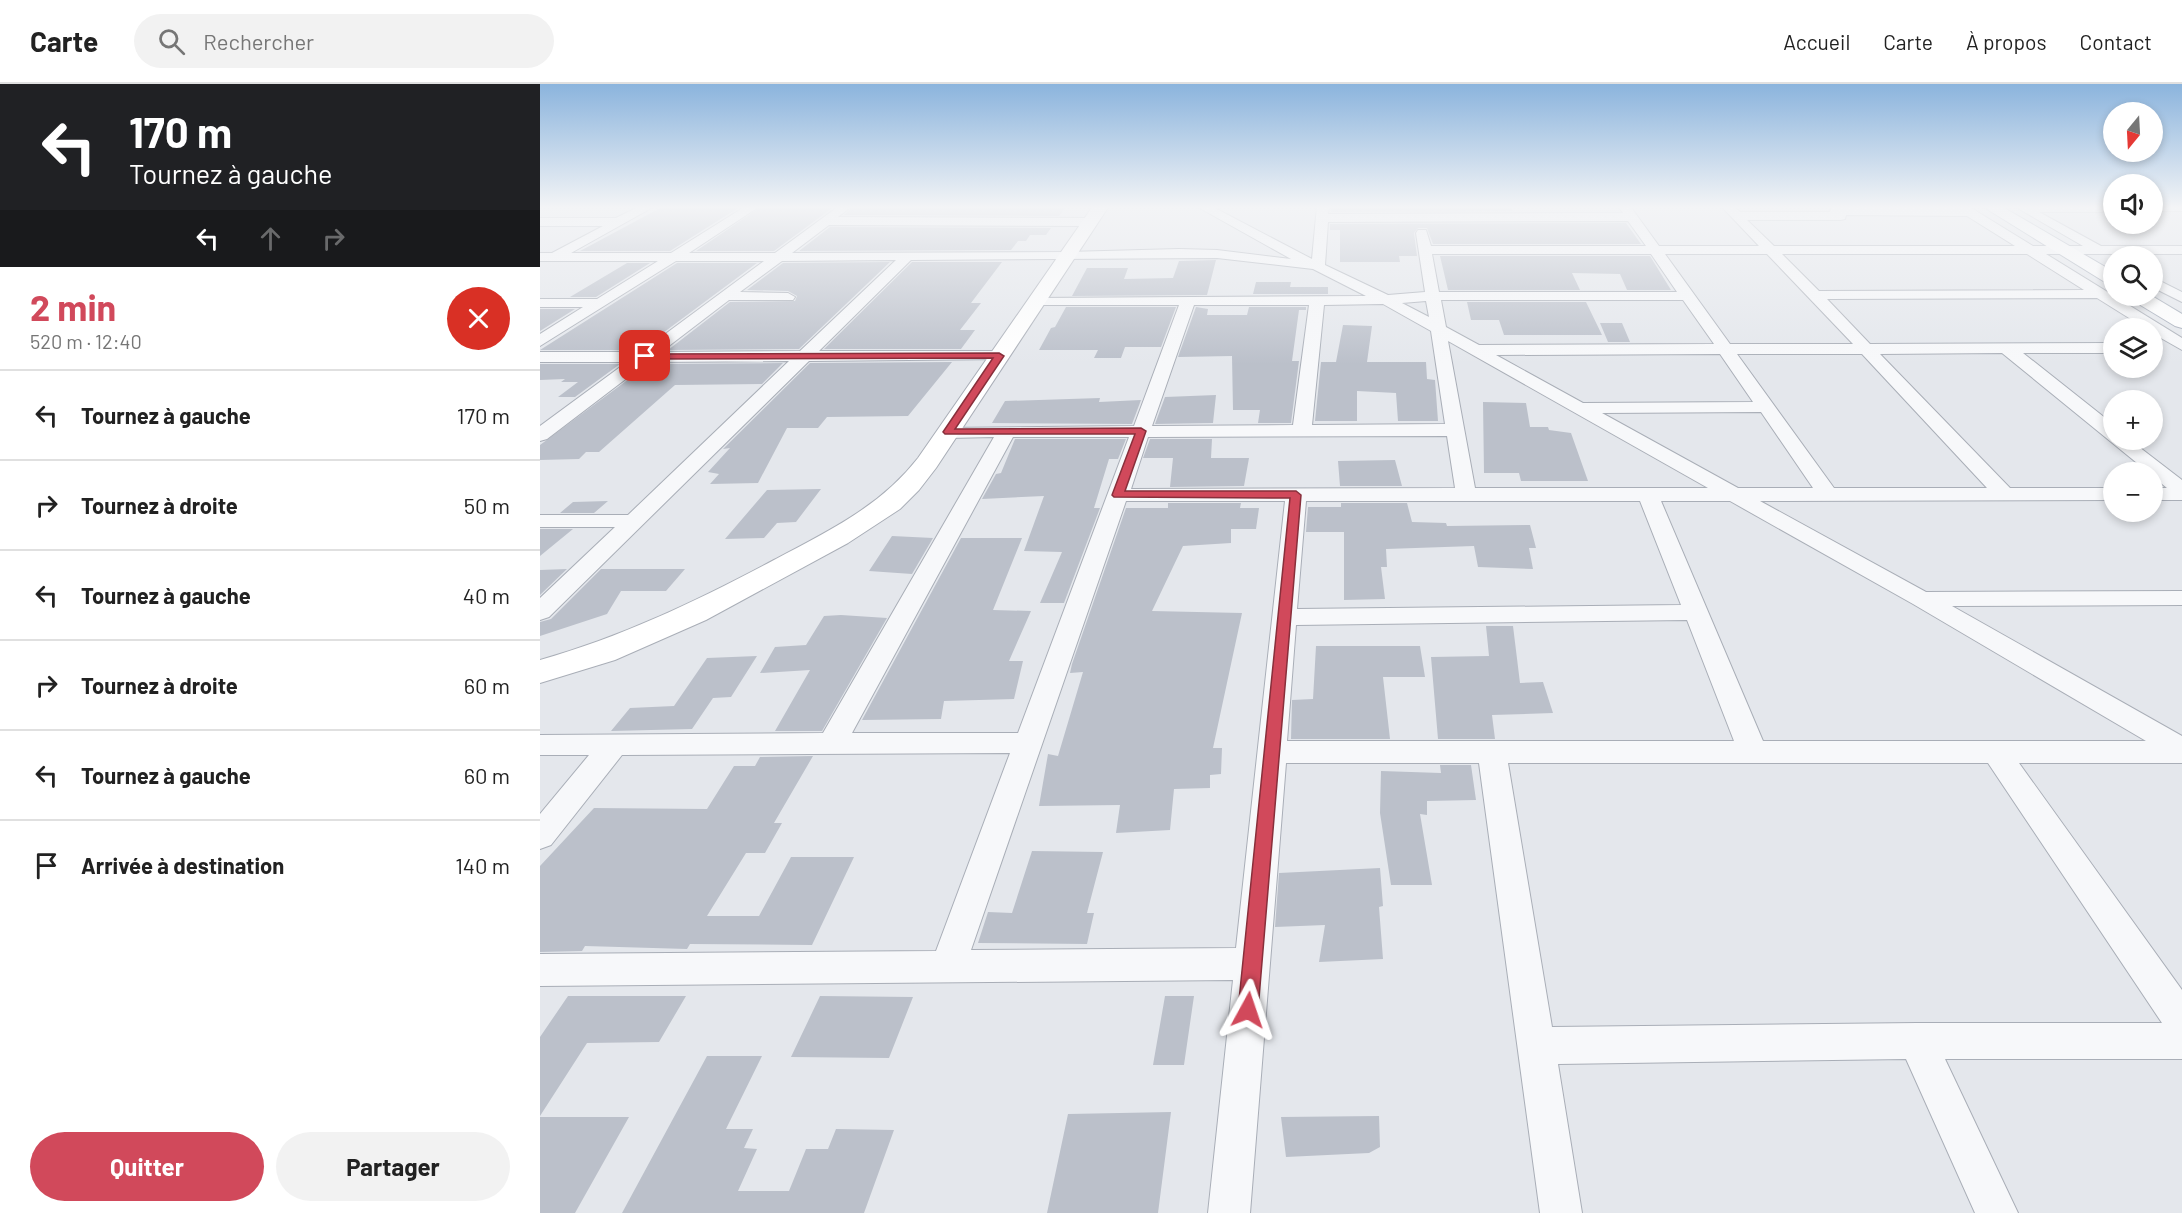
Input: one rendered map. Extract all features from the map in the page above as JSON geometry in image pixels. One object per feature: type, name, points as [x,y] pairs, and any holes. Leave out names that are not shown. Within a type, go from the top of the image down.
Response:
[{"type":"street","points":[[540,341],[670,259]]},
{"type":"street","points":[[540,435],[775,259]]},
{"type":"street","points":[[540,612],[905,259]]},
{"type":"street","points":[[540,672],[629,643],[727,598],[822,546],[889,504],[911,484],[1065,259]]},
{"type":"street","points":[[1256,259],[1318,266]]},
{"type":"street","points":[[1302,259],[1386,300],[1730,495],[1921,599],[2182,751]]},
{"type":"street","points":[[1318,266],[1319,259]]},
{"type":"street","points":[[1427,259],[1466,495]]},
{"type":"street","points":[[1661,259],[1828,495]]},
{"type":"street","points":[[1779,259],[2004,494]]},
{"type":"street","points":[[2044,259],[2182,346]]},
{"type":"street","points":[[2078,259],[2103,273]]},
{"type":"street","points":[[2163,287],[2182,298]]},
{"type":"street","points":[[1815,295],[2102,294]]},
{"type":"street","points":[[725,296],[788,297]]},
{"type":"street","points":[[1036,302],[1386,300],[1433,296],[1688,296]]},
{"type":"street","points":[[1302,430],[1317,300]]},
{"type":"street","points":[[948,966],[1188,301]]},
{"type":"street","points":[[540,303],[600,303]]},
{"type":"street","points":[[2156,306],[2182,322]]},
{"type":"street","points":[[2163,347],[2182,346]]},
{"type":"street","points":[[2006,348],[2103,426]]},
{"type":"street","points":[[1474,350],[2103,348]]},
{"type":"street","points":[[540,357],[999,356]]},
{"type":"street","points":[[1576,408],[1766,407]]},
{"type":"street","points":[[948,432],[1455,430]]},
{"type":"street","points":[[832,743],[1007,432]]},
{"type":"street","points":[[2131,450],[2182,492]]},
{"type":"street","points":[[2163,493],[2182,492]]},
{"type":"street","points":[[1648,494],[1753,752]]},
{"type":"street","points":[[1118,495],[2103,494]]},
{"type":"street","points":[[1228,1213],[1296,495]]},
{"type":"street","points":[[540,521],[633,521]]},
{"type":"street","points":[[1921,599],[2182,598]]},
{"type":"street","points":[[1284,617],[1696,612]]},
{"type":"street","points":[[540,745],[1029,743]]},
{"type":"street","points":[[540,836],[614,745]]},
{"type":"street","points":[[1272,752],[2182,751]]},
{"type":"street","points":[[1492,753],[1561,1213]]},
{"type":"street","points":[[1997,753],[2182,1021]]},
{"type":"street","points":[[540,970],[1252,964]]},
{"type":"street","points":[[1536,1046],[1917,1041],[2182,1041]]},
{"type":"street","points":[[1917,1041],[1997,1213]]},
{"type":"building","points":[[1340,259],[1399,259],[1400,262],[1340,262]]},
{"type":"building","points":[[1441,259],[1652,259],[1671,290],[1627,290],[1620,274],[1572,273],[1580,290],[1448,290]]},
{"type":"building","points":[[1216,260],[1207,295],[1072,296],[1087,268],[1128,268],[1124,279],[1173,278],[1179,261]]},
{"type":"building","points":[[890,262],[799,349],[668,350],[730,302],[795,301],[797,296],[788,291],[747,290],[783,263]]},
{"type":"building","points":[[912,262],[1002,262],[971,303],[981,303],[960,330],[975,330],[961,349],[824,349]]},
{"type":"building","points":[[627,263],[650,263],[596,297],[570,297]]},
{"type":"building","points":[[677,263],[757,263],[640,350],[540,350]]},
{"type":"building","points":[[1256,282],[1291,282],[1290,287],[1328,287],[1328,294],[1253,294]]},
{"type":"building","points":[[1467,302],[1586,302],[1602,335],[1504,335],[1499,320],[1471,320]]},
{"type":"building","points":[[1066,307],[1176,307],[1161,347],[1125,347],[1121,358],[1094,358],[1098,350],[1039,350]]},
{"type":"building","points":[[1196,307],[1208,309],[1207,315],[1247,315],[1249,307],[1306,307],[1306,310],[1299,310],[1292,361],[1299,361],[1291,423],[1258,423],[1260,410],[1233,410],[1232,356],[1178,357]]},
{"type":"building","points":[[540,309],[575,309],[540,331]]},
{"type":"building","points":[[1600,323],[1622,323],[1630,342],[1608,342]]},
{"type":"building","points":[[1343,325],[1372,326],[1367,362],[1426,362],[1427,379],[1435,380],[1438,421],[1398,421],[1396,393],[1357,391],[1357,421],[1315,421],[1321,362],[1336,362]]},
{"type":"building","points":[[952,362],[908,416],[827,417],[818,428],[787,428],[758,483],[710,484],[719,474],[708,472],[730,448],[723,449],[810,363]]},
{"type":"building","points":[[783,363],[762,384],[675,385],[599,452],[586,452],[579,459],[540,460],[540,445],[649,364]]},
{"type":"building","points":[[540,364],[620,364],[575,397],[558,397],[578,382],[561,382],[565,379],[540,380]]},
{"type":"building","points":[[1216,395],[1213,423],[1155,424],[1165,397]]},
{"type":"building","points":[[1100,398],[1099,402],[1141,400],[1132,424],[992,423],[1005,401]]},
{"type":"building","points":[[1483,402],[1526,403],[1530,427],[1548,427],[1549,430],[1571,433],[1588,481],[1521,481],[1519,473],[1484,473]]},
{"type":"building","points":[[1015,439],[1126,439],[1118,459],[1109,459],[1094,508],[1100,508],[1064,603],[1040,603],[1062,552],[1024,551],[1044,496],[982,499],[996,474],[1001,473]]},
{"type":"building","points":[[1150,439],[1212,439],[1211,458],[1249,458],[1244,486],[1170,487],[1173,458],[1143,458]]},
{"type":"building","points":[[1395,460],[1402,486],[1340,486],[1338,461]]},
{"type":"building","points":[[821,489],[796,522],[777,523],[764,538],[725,539],[767,490]]},
{"type":"building","points":[[608,501],[594,513],[560,513],[573,502]]},
{"type":"building","points":[[1168,503],[1241,503],[1240,508],[1259,508],[1256,529],[1231,529],[1231,543],[1183,546],[1152,611],[1242,613],[1213,748],[1222,748],[1221,774],[1210,775],[1210,788],[1174,789],[1170,830],[1116,833],[1120,805],[1039,806],[1048,754],[1058,756],[1083,672],[1070,673],[1072,664],[1126,508],[1168,508]]},
{"type":"building","points":[[1341,503],[1407,503],[1412,522],[1446,523],[1447,526],[1530,525],[1536,548],[1529,548],[1533,569],[1478,567],[1474,546],[1386,549],[1387,567],[1381,567],[1385,599],[1344,600],[1344,532],[1306,532],[1308,507],[1341,507]]},
{"type":"building","points":[[540,529],[573,529],[540,556]]},
{"type":"building","points":[[892,536],[933,538],[912,574],[869,571]]},
{"type":"building","points":[[961,538],[1022,538],[993,610],[1031,611],[1009,661],[1023,661],[1014,699],[944,701],[941,719],[862,720]]},
{"type":"building","points":[[567,569],[540,595],[540,570]]},
{"type":"building","points":[[601,569],[685,569],[666,591],[621,591],[607,614],[540,636],[540,622],[551,619]]},
{"type":"building","points":[[824,616],[887,618],[822,731],[775,731],[810,670],[760,673],[775,647],[806,645]]},
{"type":"building","points":[[1486,626],[1513,626],[1520,683],[1543,682],[1553,713],[1492,715],[1495,739],[1438,739],[1431,657],[1489,656]]},
{"type":"building","points":[[1316,646],[1420,646],[1425,677],[1383,677],[1390,739],[1291,739],[1292,700],[1313,699]]},
{"type":"building","points":[[757,656],[731,697],[713,698],[692,729],[611,731],[630,708],[674,706],[707,658]]},
{"type":"building","points":[[813,756],[774,823],[782,823],[765,853],[746,853],[707,916],[759,916],[791,857],[854,857],[812,945],[690,944],[687,949],[585,946],[582,951],[540,952],[540,866],[594,808],[707,809],[734,766],[755,766],[760,757]]},
{"type":"building","points":[[1440,765],[1471,765],[1476,800],[1427,801],[1427,815],[1420,814],[1432,885],[1391,885],[1380,813],[1381,771],[1441,773]]},
{"type":"building","points":[[1032,851],[1103,852],[1087,913],[1094,913],[1087,944],[978,943],[988,912],[1012,913]]},
{"type":"building","points":[[1380,868],[1383,906],[1379,907],[1383,959],[1319,962],[1325,925],[1275,927],[1279,873]]},
{"type":"building","points":[[568,996],[686,996],[659,1042],[587,1043],[540,1116],[540,1037]]},
{"type":"building","points":[[820,996],[913,997],[889,1058],[791,1057]]},
{"type":"building","points":[[1165,996],[1194,996],[1184,1065],[1153,1065]]},
{"type":"building","points":[[707,1056],[762,1056],[726,1129],[753,1129],[744,1148],[757,1149],[738,1191],[789,1191],[806,1149],[828,1149],[836,1129],[894,1130],[864,1213],[622,1213]]},
{"type":"building","points":[[1171,1112],[1158,1213],[1047,1213],[1068,1114]]},
{"type":"building","points":[[1379,1116],[1380,1147],[1369,1153],[1286,1157],[1281,1117]]},
{"type":"building","points":[[540,1117],[629,1117],[575,1213],[540,1213]]},
{"type":"route","points":[[645,356],[999,356],[948,432],[1141,431],[1118,495],[1296,495],[1248,1010]]}]
